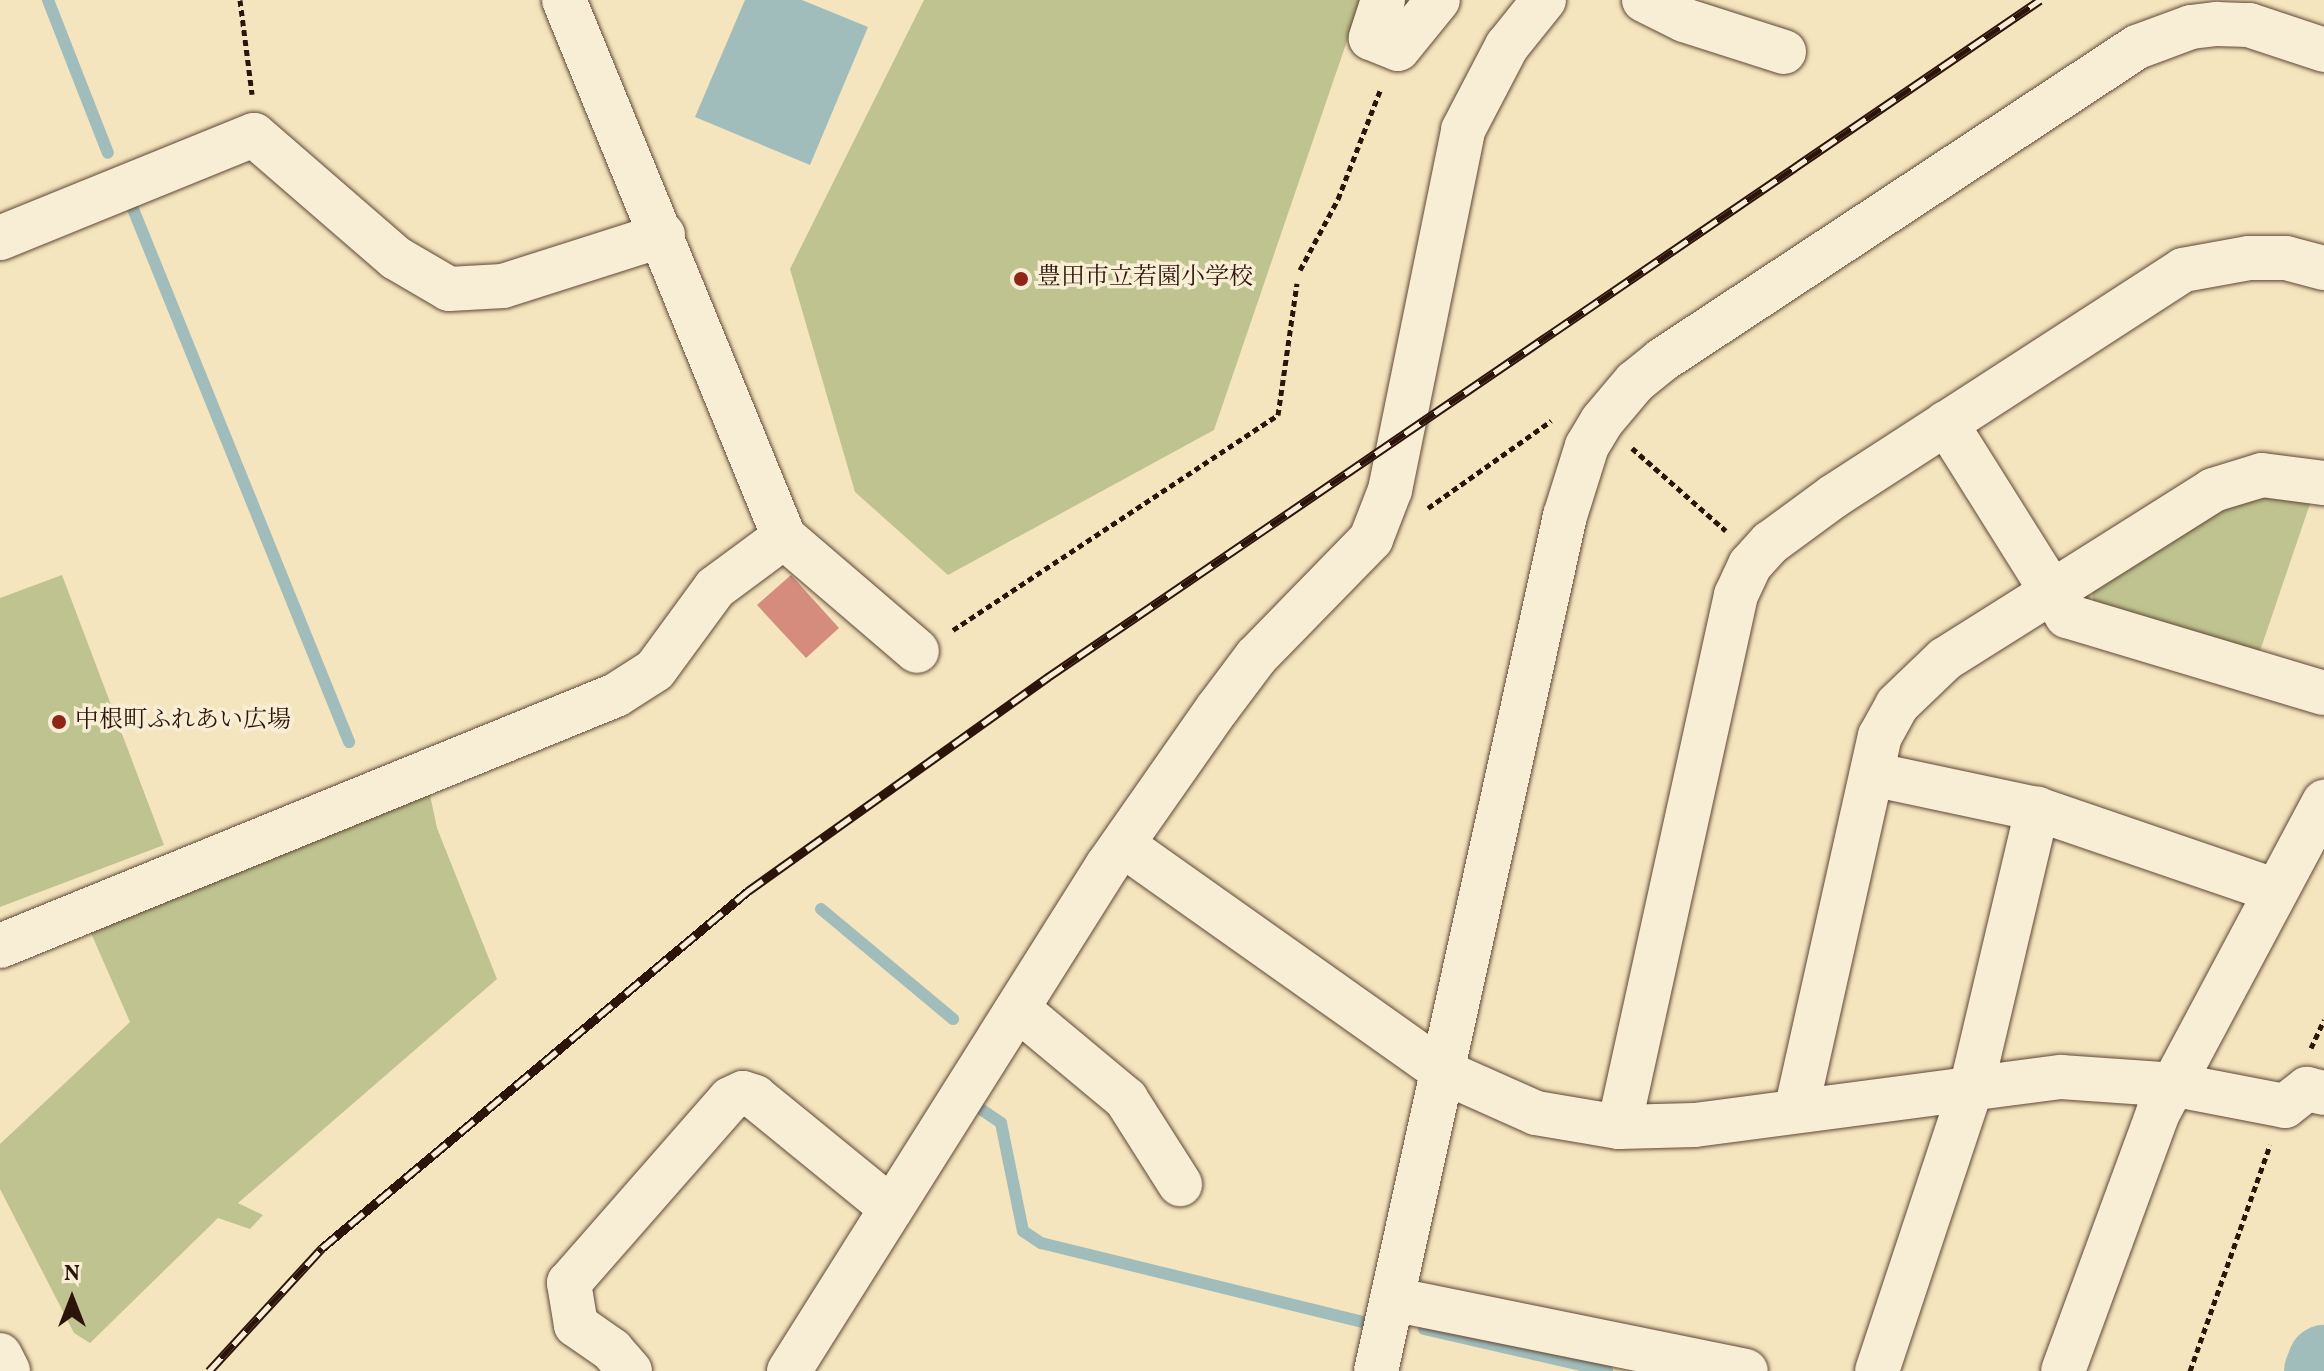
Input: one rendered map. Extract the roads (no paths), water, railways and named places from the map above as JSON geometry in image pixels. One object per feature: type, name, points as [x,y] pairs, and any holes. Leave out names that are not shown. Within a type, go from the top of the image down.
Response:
[{"type":"street","points":[[564,0],[663,235],[784,537],[917,651]]},
{"type":"street","points":[[1383,0],[1371,38],[1398,49],[1438,0]]},
{"type":"street","points":[[789,1371],[1123,845],[1256,657],[1371,539],[1390,490],[1463,130],[1507,46],[1544,0]]},
{"type":"street","points":[[1644,0],[1686,10],[1784,52]]},
{"type":"street","points":[[1376,1371],[1565,516],[1587,446],[1602,421],[1635,382],[1662,360],[2137,47],[2191,27],[2217,24],[2249,25],[2324,50]]},
{"type":"street","points":[[0,238],[254,135],[396,258],[449,289],[503,286],[663,235]]},
{"type":"street","points":[[1619,1127],[1736,595],[1757,558],[1834,496],[2183,270],[2249,258],[2286,258],[2324,268]]},
{"type":"street","points":[[1946,423],[2053,589],[2067,616],[2324,693]]},
{"type":"street","points":[[1796,1111],[1880,736],[1897,705],[1918,683],[2053,589],[2213,490],[2262,475],[2324,483]]},
{"type":"street","points":[[0,946],[616,695],[655,670],[715,588],[784,537]]},
{"type":"street","points":[[1872,774],[2037,809],[2273,890]]},
{"type":"street","points":[[2063,1371],[2158,1113],[2176,1085],[2273,890],[2324,802]]},
{"type":"street","points":[[1877,1371],[1972,1085],[2037,809]]},
{"type":"street","points":[[1123,845],[1444,1072],[1536,1113],[1619,1127],[1695,1125],[1972,1085],[2061,1077],[2305,1096]]},
{"type":"street","points":[[1018,1009],[1126,1099],[1180,1184]]},
{"type":"street","points":[[630,1371],[612,1350],[576,1325],[569,1283],[730,1099],[743,1093],[755,1097],[891,1208]]},
{"type":"street","points":[[1392,1299],[1697,1365],[1746,1371]]},
{"type":"street","points":[[0,1355],[8,1371]]},
{"type":"water","points":[[745,0],[802,0],[868,27],[810,165],[695,117]]},
{"type":"waterway","points":[[48,0],[108,153]]},
{"type":"waterway","points":[[129,199],[349,742]]},
{"type":"waterway","points":[[821,909],[953,1019]]},
{"type":"waterway","points":[[982,1110],[1001,1123],[1023,1231],[1041,1243],[1363,1322]]},
{"type":"waterway","points":[[1424,1329],[1607,1371]]},
{"type":"waterway","points":[[2320,1371],[2324,1361]]},
{"type":"railway","points":[[209,1371],[322,1248],[748,891],[1048,677],[2040,0]]},
{"type":"place","name":"豊田市立若園小学校","points":[[1021,279]]},
{"type":"place","name":"中根町ふれあい広場","points":[[59,722]]}]
